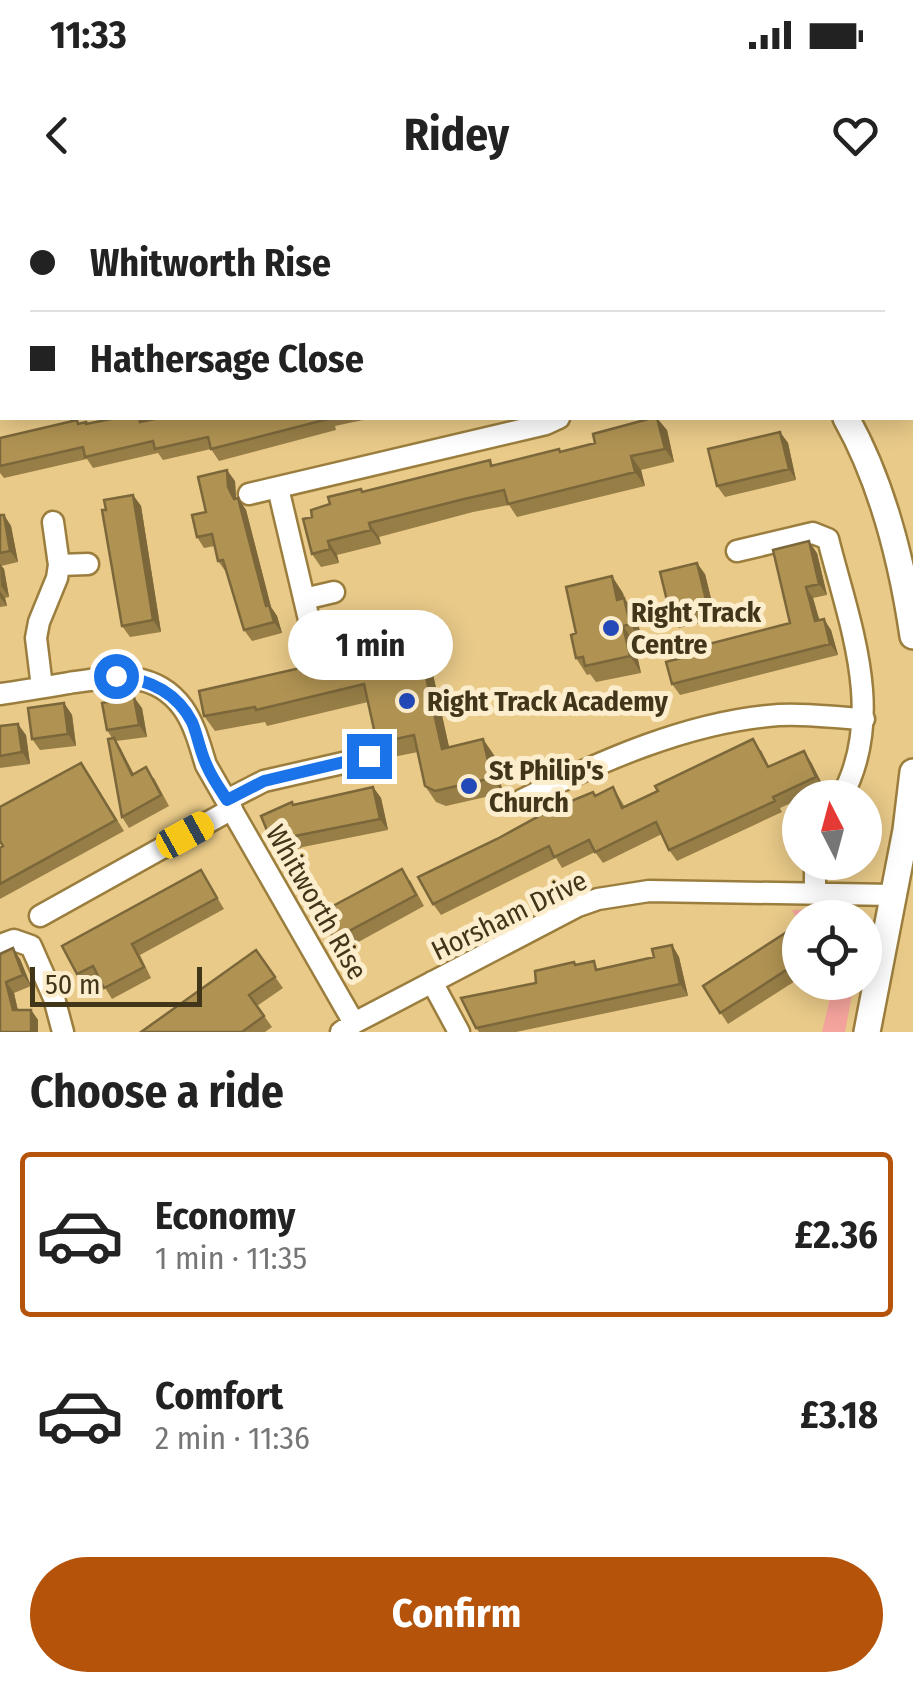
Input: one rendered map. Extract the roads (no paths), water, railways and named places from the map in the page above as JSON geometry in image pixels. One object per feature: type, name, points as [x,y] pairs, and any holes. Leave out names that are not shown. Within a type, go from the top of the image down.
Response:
[{"type":"street","points":[[249,494],[555,420]]},
{"type":"street","points":[[847,420],[863,449],[889,526],[913,636]]},
{"type":"street","points":[[278,488],[310,624]]},
{"type":"street","points":[[0,694],[42,688],[38,622],[60,565],[52,522]]},
{"type":"street","points":[[738,551],[813,533],[828,539],[864,686],[864,719],[857,758],[848,780]]},
{"type":"street","points":[[60,565],[88,564]]},
{"type":"street","points":[[304,599],[334,592]]},
{"type":"street","name":"Whitworth Rise","points":[[42,688],[116,676],[136,678],[168,693],[187,714],[206,765],[347,1028]]},
{"type":"street","points":[[522,800],[610,759],[672,737],[735,722],[776,715],[864,719]]},
{"type":"street","points":[[229,805],[264,781],[369,756]]},
{"type":"street","points":[[867,1032],[906,830],[913,772]]},
{"type":"street","name":"Whitworth Rise","points":[[54,915],[229,805]]},
{"type":"street","points":[[816,880],[816,894]]},
{"type":"street","name":"Horsham Drive","points":[[347,1028],[598,899],[649,892],[893,895]]},
{"type":"street","points":[[0,945],[14,940],[31,946],[54,998],[62,1032]]},
{"type":"street","points":[[432,982],[459,1032]]},
{"type":"place","name":"Right Track Centre","points":[[611,628]]},
{"type":"place","name":"Right Track Academy","points":[[407,701]]},
{"type":"place","name":"St Philip's Church","points":[[469,786]]}]
